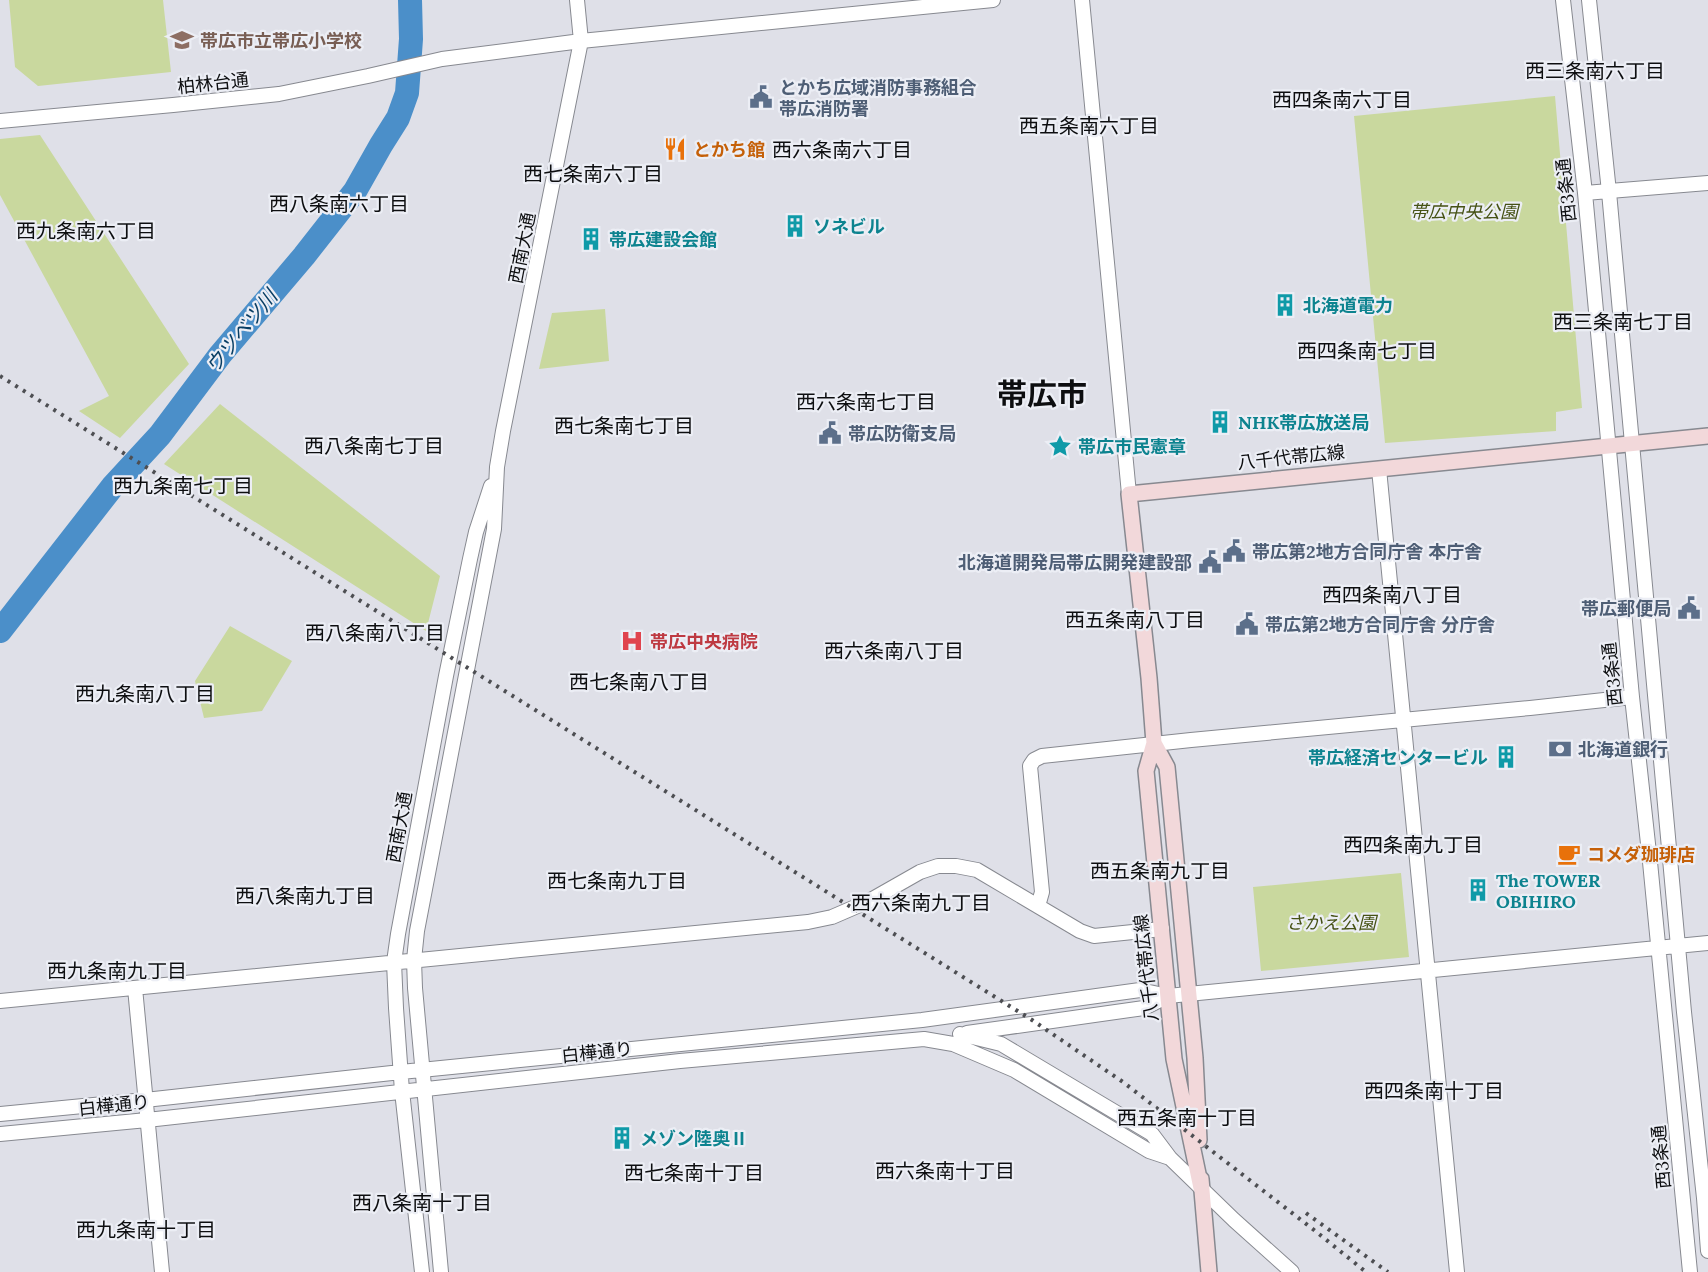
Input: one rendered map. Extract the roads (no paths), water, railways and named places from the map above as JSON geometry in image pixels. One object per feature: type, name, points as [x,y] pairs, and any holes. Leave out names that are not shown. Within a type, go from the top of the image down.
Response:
[{"type":"main road","name":"八千代帯広線","points":[[1202,1188],[1174,1059],[1146,771],[1154,743],[1149,678],[1128,494],[1708,436]]},
{"type":"main road","name":"八千代帯広線","points":[[1154,743],[1167,767],[1195,1058],[1209,1272]]},
{"type":"street","name":"西南大通","points":[[422,1272],[402,1091],[394,962],[446,676],[476,532],[497,467],[581,41],[577,0]]},
{"type":"street","name":"柏林台通","points":[[0,121],[279,94],[427,62],[581,41],[993,0]]},
{"type":"street","points":[[1082,0],[1128,494]]},
{"type":"street","name":"西3条通","points":[[1563,0],[1585,193],[1632,697],[1690,1272]]},
{"type":"street","name":"西3条通","points":[[1589,0],[1609,192],[1678,945],[1706,1198],[1708,1251]]},
{"type":"street","points":[[1585,193],[1708,183]]},
{"type":"street","name":"西南大通","points":[[441,1272],[414,960],[417,932],[494,529],[497,467]]},
{"type":"street","points":[[1379,468],[1457,1272]]},
{"type":"street","points":[[1038,906],[1042,892],[1030,766],[1034,760],[1042,756],[1632,697]]},
{"type":"street","points":[[0,1001],[796,923],[832,917],[869,901],[920,872],[938,866],[956,866],[977,870],[1080,931],[1094,936],[1162,929]]},
{"type":"street","points":[[0,1114],[922,1020],[1140,990],[1168,996],[1708,943]]},
{"type":"street","points":[[135,988],[162,1272]]},
{"type":"street","points":[[924,1039],[1144,1008],[1168,996]]},
{"type":"street","name":"白樺通り","points":[[960,1034],[1001,1044],[1152,1134],[1170,1158],[1292,1272]]},
{"type":"street","name":"白樺通り","points":[[0,1134],[692,1060],[924,1039],[953,1044],[1014,1070],[1149,1152],[1170,1158]]},
{"type":"street","points":[[1683,1200],[1706,1198]]},
{"type":"waterway","name":"ウツベツ川","points":[[0,631],[113,486],[160,435],[220,355],[304,256],[355,191],[398,118],[407,93],[411,39],[410,0]]},
{"type":"railway","points":[[0,376],[1032,1020],[1123,1082],[1366,1272]]},
{"type":"railway","points":[[1306,1213],[1388,1272]]},
{"type":"place","name":"帯広市立帯広小学校","points":[[182,40]]},
{"type":"place","name":"とかち広域消防事務組合 帯広消防署","points":[[761,97]]},
{"type":"place","name":"とかち館","points":[[675,149]]},
{"type":"place","name":"ソネビル","points":[[795,226]]},
{"type":"place","name":"帯広建設会館","points":[[591,239]]},
{"type":"place","name":"北海道電力","points":[[1285,305]]},
{"type":"place","name":"NHK帯広放送局","points":[[1220,422]]},
{"type":"place","name":"帯広防衛支局","points":[[830,433]]},
{"type":"place","name":"帯広市民憲章","points":[[1060,446]]},
{"type":"place","name":"帯広第2地方合同庁舎 本庁舎","points":[[1234,551]]},
{"type":"place","name":"北海道開発局帯広開発建設部","points":[[1210,562]]},
{"type":"place","name":"帯広郵便局","points":[[1689,608]]},
{"type":"place","name":"帯広第2地方合同庁舎 分庁舎","points":[[1247,624]]},
{"type":"place","name":"帯広中央病院","points":[[632,641]]},
{"type":"place","name":"北海道銀行","points":[[1560,749]]},
{"type":"place","name":"帯広経済センタービル","points":[[1506,757]]},
{"type":"place","name":"コメダ珈琲店","points":[[1569,854]]},
{"type":"place","name":"The TOWER OBIHIRO","points":[[1478,890]]},
{"type":"place","name":"メゾン陸奥Ⅱ","points":[[622,1138]]},
{"type":"district","name":"西三条南六丁目","points":[[1595,70]]},
{"type":"district","name":"西四条南六丁目","points":[[1342,99]]},
{"type":"district","name":"西五条南六丁目","points":[[1089,125]]},
{"type":"district","name":"西六条南六丁目","points":[[842,149]]},
{"type":"district","name":"西七条南六丁目","points":[[593,173]]},
{"type":"district","name":"西八条南六丁目","points":[[339,203]]},
{"type":"district","name":"西九条南六丁目","points":[[86,230]]},
{"type":"district","name":"西三条南七丁目","points":[[1623,321]]},
{"type":"district","name":"西四条南七丁目","points":[[1367,350]]},
{"type":"district","name":"帯広市","points":[[1042,394]]},
{"type":"district","name":"西六条南七丁目","points":[[866,401]]},
{"type":"district","name":"西七条南七丁目","points":[[624,425]]},
{"type":"district","name":"西八条南七丁目","points":[[374,445]]},
{"type":"district","name":"西九条南七丁目","points":[[183,485]]},
{"type":"district","name":"西四条南八丁目","points":[[1392,594]]},
{"type":"district","name":"西五条南八丁目","points":[[1135,619]]},
{"type":"district","name":"西八条南八丁目","points":[[375,632]]},
{"type":"district","name":"西六条南八丁目","points":[[894,650]]},
{"type":"district","name":"西七条南八丁目","points":[[639,681]]},
{"type":"district","name":"西九条南八丁目","points":[[145,693]]},
{"type":"district","name":"西四条南九丁目","points":[[1413,844]]},
{"type":"district","name":"西五条南九丁目","points":[[1160,870]]},
{"type":"district","name":"西七条南九丁目","points":[[617,880]]},
{"type":"district","name":"西八条南九丁目","points":[[305,895]]},
{"type":"district","name":"西六条南九丁目","points":[[921,902]]},
{"type":"district","name":"西九条南九丁目","points":[[117,970]]},
{"type":"district","name":"西四条南十丁目","points":[[1434,1090]]},
{"type":"district","name":"西五条南十丁目","points":[[1187,1117]]},
{"type":"district","name":"西六条南十丁目","points":[[945,1170]]},
{"type":"district","name":"西七条南十丁目","points":[[694,1172]]},
{"type":"district","name":"西八条南十丁目","points":[[422,1202]]},
{"type":"district","name":"西九条南十丁目","points":[[146,1229]]},
{"type":"park label","name":"帯広中央公園","points":[[1464,211]]},
{"type":"park label","name":"さかえ公園","points":[[1331,922]]}]
